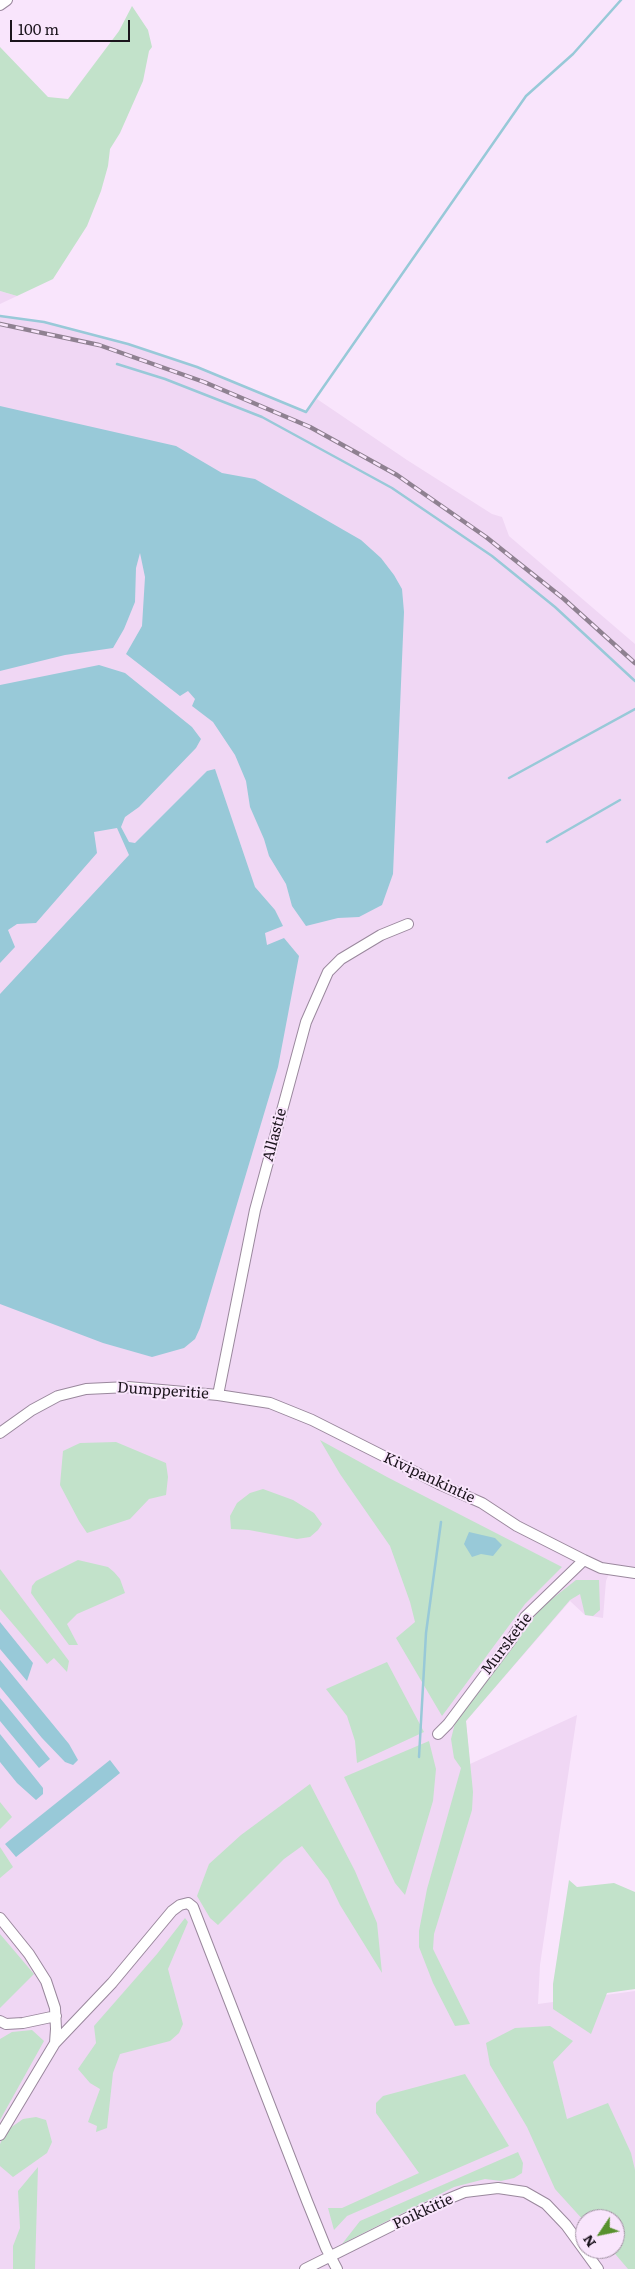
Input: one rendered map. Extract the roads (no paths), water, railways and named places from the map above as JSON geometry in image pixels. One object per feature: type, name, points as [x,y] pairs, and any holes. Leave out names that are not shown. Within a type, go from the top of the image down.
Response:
[{"type":"street","points":[[0,5],[7,0]]},
{"type":"street","name":"Allastie","points":[[218,1395],[255,1210],[304,1031],[314,1004],[328,972],[341,959],[381,935],[408,924]]},
{"type":"street","name":"Dumpperitie","points":[[0,1433],[32,1410],[58,1396],[86,1389],[128,1387],[218,1395]]},
{"type":"street","name":"Kivipankintie","points":[[218,1395],[270,1403],[312,1420],[439,1484],[482,1503],[517,1526],[584,1560],[601,1568],[635,1574]]},
{"type":"street","name":"Mursketie","points":[[438,1734],[448,1724],[511,1640],[525,1617],[584,1560]]},
{"type":"street","points":[[0,2136],[54,2043],[112,1983],[172,1911],[180,1905],[188,1903],[193,1908],[330,2256],[337,2269]]},
{"type":"street","points":[[0,1918],[29,1954],[46,1980],[55,2008],[54,2043]]},
{"type":"street","points":[[0,2021],[6,2024],[23,2023],[56,2016]]},
{"type":"street","name":"Poikkitie","points":[[305,2269],[431,2206],[465,2192],[498,2188],[525,2192],[546,2204],[566,2225],[598,2269]]},
{"type":"water","points":[[0,406],[176,446],[222,473],[255,479],[361,540],[381,558],[402,589],[404,612],[393,874],[382,905],[359,917],[338,918],[306,926],[292,906],[286,884],[269,856],[250,807],[246,781],[235,755],[213,722],[192,706],[195,699],[188,691],[180,696],[126,654],[142,626],[145,577],[140,553],[136,568],[135,602],[124,629],[113,648],[65,655],[0,671]]},
{"type":"water","points":[[99,665],[125,673],[192,727],[201,739],[196,748],[139,807],[125,817],[121,827],[129,842],[135,843],[207,771],[215,769],[255,887],[275,910],[283,926],[265,933],[267,945],[284,938],[299,956],[278,1067],[200,1328],[195,1339],[184,1348],[152,1357],[103,1343],[0,1304],[0,994],[129,855],[117,828],[94,832],[97,853],[36,923],[17,924],[8,930],[15,947],[0,963],[0,685]]},
{"type":"water","points":[[469,1532],[495,1538],[502,1545],[493,1556],[481,1554],[472,1557],[464,1544]]},
{"type":"water","points":[[0,1622],[33,1663],[27,1681],[0,1649]]},
{"type":"water","points":[[0,1660],[69,1744],[78,1760],[73,1765],[65,1762],[42,1738],[0,1687]]},
{"type":"water","points":[[0,1698],[50,1759],[39,1768],[0,1721]]},
{"type":"water","points":[[0,1734],[43,1788],[43,1794],[36,1800],[17,1783],[0,1762]]},
{"type":"water","points":[[110,1760],[120,1773],[16,1857],[5,1844]]},
{"type":"waterway","points":[[0,316],[44,322],[128,344],[197,367],[306,412],[526,96],[573,54],[621,0]]},
{"type":"waterway","points":[[117,364],[165,379],[262,417],[392,488],[492,556],[555,607],[635,681]]},
{"type":"waterway","points":[[509,778],[635,709]]},
{"type":"waterway","points":[[547,842],[620,800]]},
{"type":"waterway","points":[[419,1757],[426,1633],[441,1522]]},
{"type":"railway","points":[[0,324],[99,345],[204,382],[310,427],[397,475],[486,537],[564,599],[635,663]]}]
